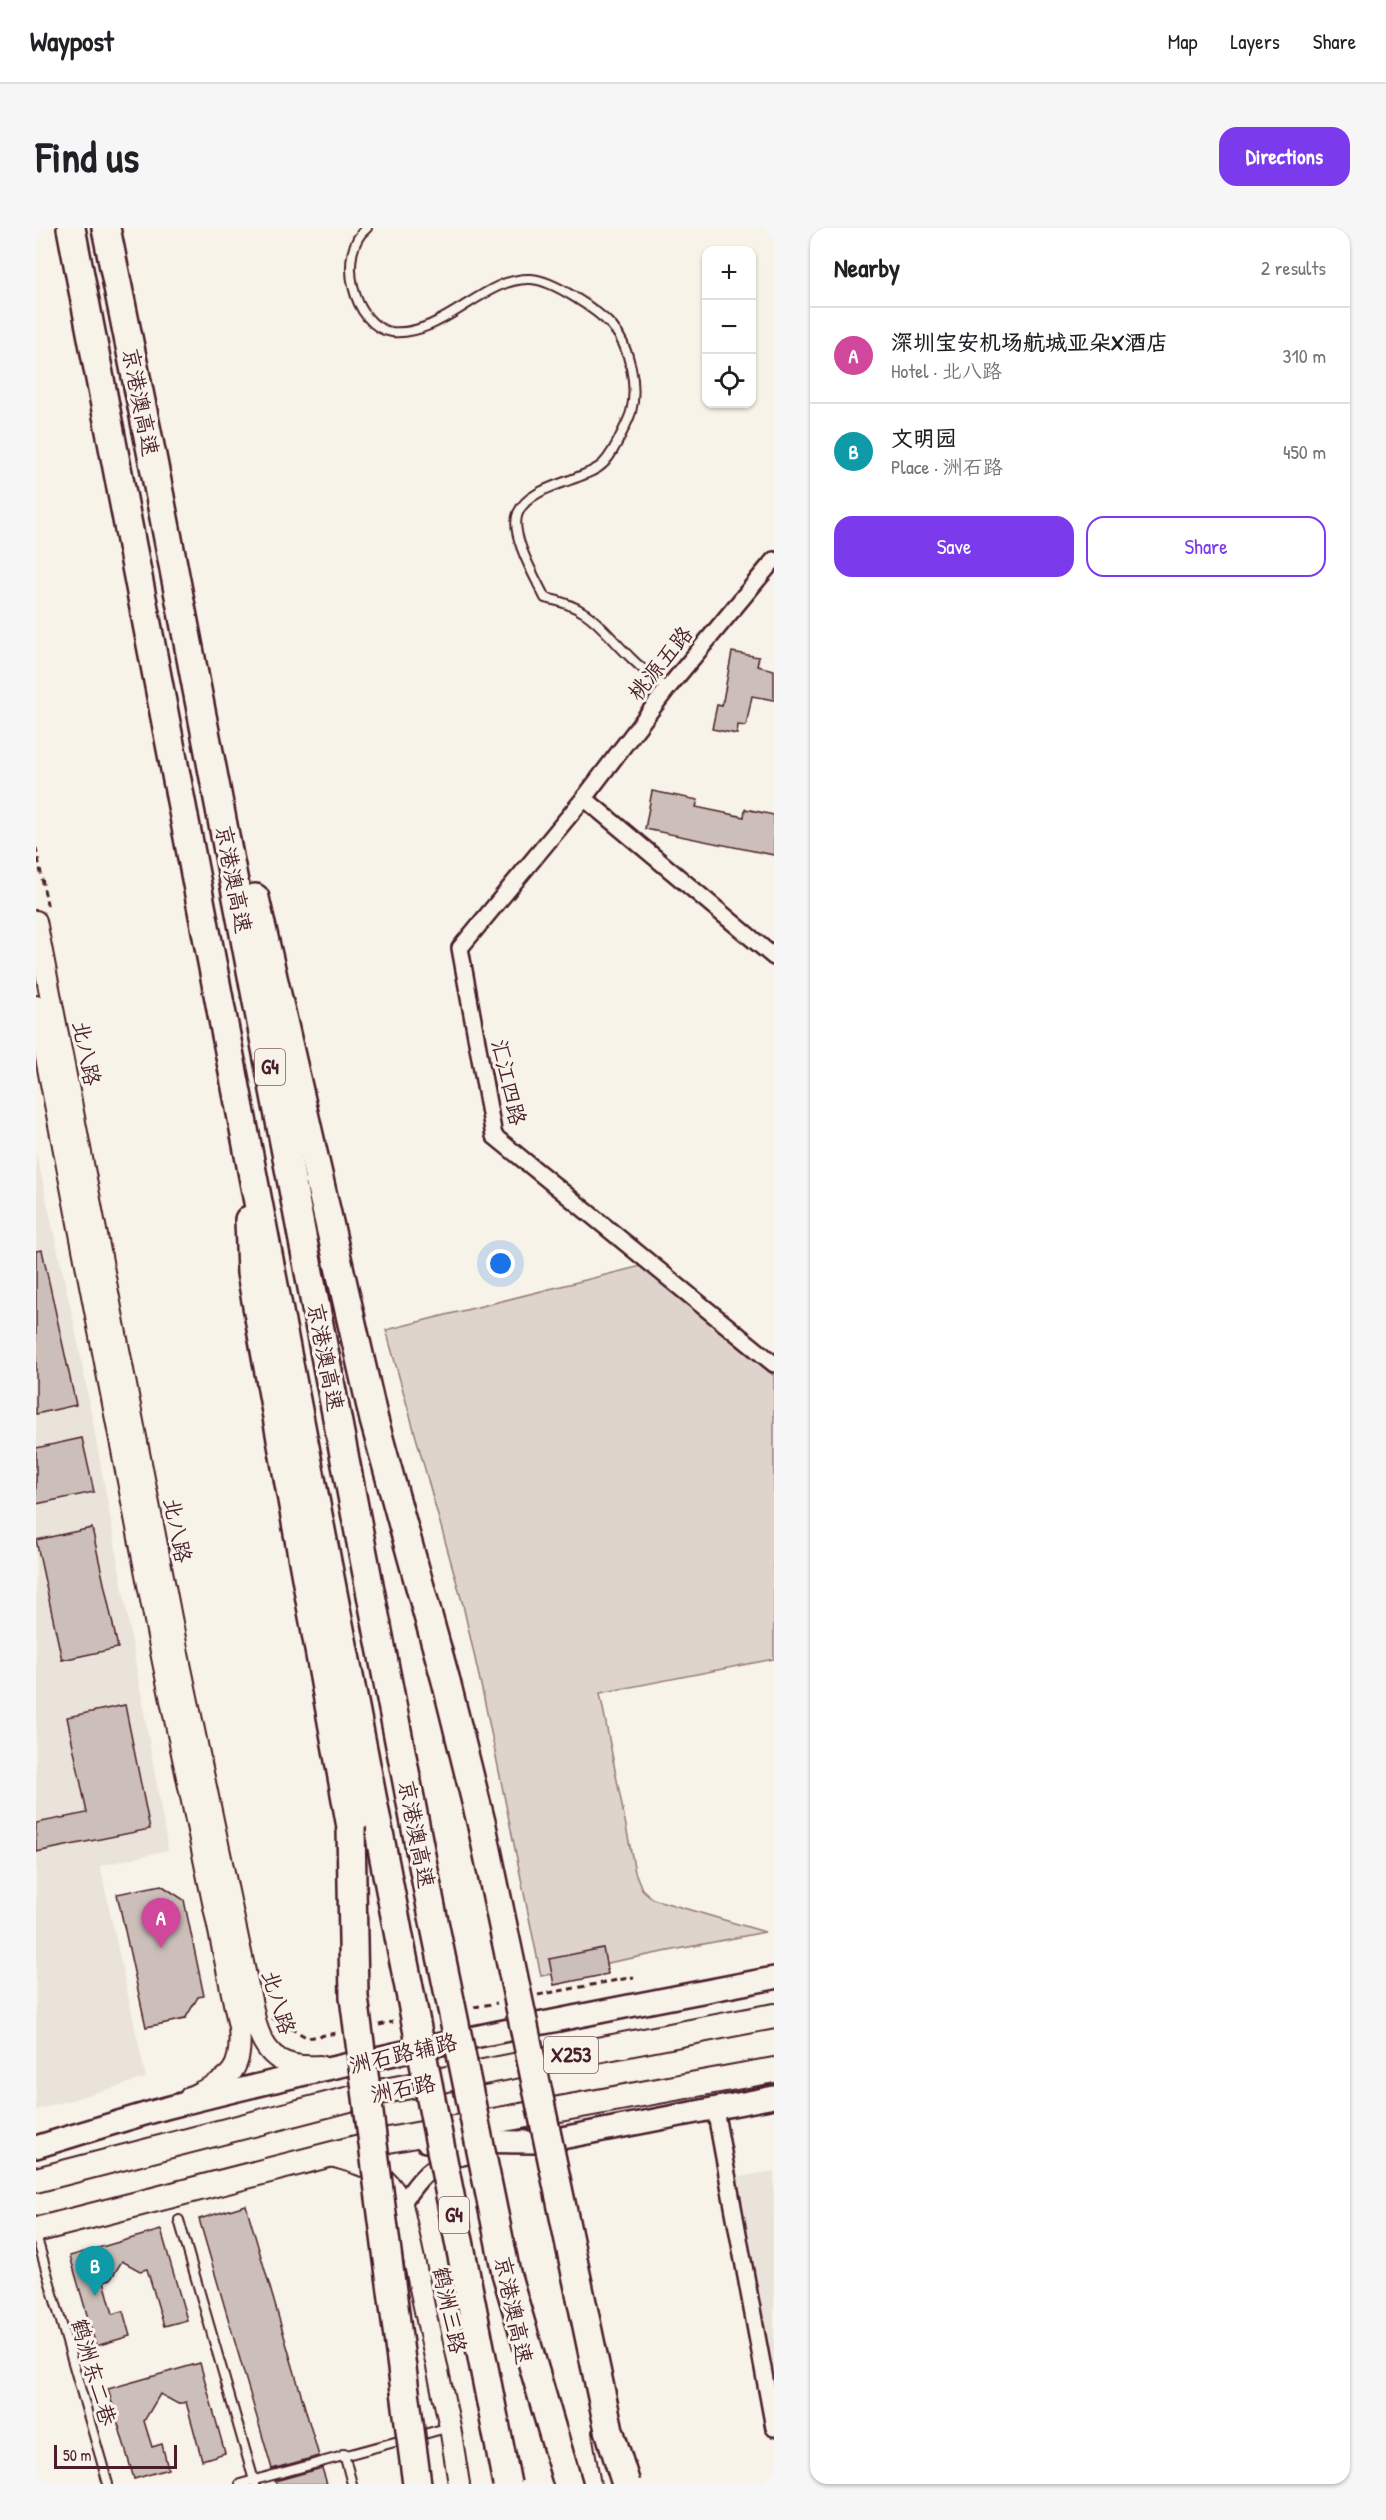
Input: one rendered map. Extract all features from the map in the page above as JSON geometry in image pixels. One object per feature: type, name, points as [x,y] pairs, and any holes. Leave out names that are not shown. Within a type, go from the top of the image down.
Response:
[{"type":"highway","name":"京港澳高速","points":[[71,228],[183,819],[246,1131],[401,1947],[507,2484]]},
{"type":"highway","name":"京港澳高速","points":[[106,228],[155,471],[431,1907],[550,2484]]},
{"type":"highway","points":[[155,471],[374,1420],[443,1670],[482,1826],[599,2385],[609,2430],[626,2484]]},
{"type":"highway","points":[[246,1131],[251,1273],[351,1827],[354,1998],[417,2484]]},
{"type":"highway","points":[[401,1947],[425,2160],[491,2484]]},
{"type":"highway","points":[[506,2273],[568,2484]]},
{"type":"main road","name":"洲石路辅路","points":[[36,2147],[166,2108],[359,2063],[512,2028],[774,1978]]},
{"type":"main road","name":"洲石路","points":[[36,2180],[369,2094],[774,2016]]},
{"type":"main road","name":"X253","points":[[36,2230],[383,2141],[774,2070]]},
{"type":"main road","points":[[383,2141],[541,2142],[774,2097]]},
{"type":"street","name":"桃源五路","points":[[584,798],[667,689],[774,560]]},
{"type":"street","points":[[584,798],[774,957]]},
{"type":"street","name":"汇江四路","points":[[584,798],[460,948],[494,1136],[774,1364]]},
{"type":"street","name":"北八路","points":[[43,919],[52,1085],[179,1659],[258,2032],[267,2049],[280,2061],[292,2065],[305,2067],[359,2063]]},
{"type":"street","name":"北八路","points":[[36,1006],[163,1662],[239,2027],[241,2050],[236,2067],[210,2088],[166,2108]]},
{"type":"street","points":[[715,2109],[774,2428]]},
{"type":"street","points":[[402,2204],[419,2177],[435,2164],[449,2159],[541,2142]]},
{"type":"street","name":"鹤洲三路","points":[[327,2156],[361,2163],[387,2180],[402,2204],[450,2427],[459,2484]]},
{"type":"lane","points":[[367,228],[357,238],[352,248],[350,262],[352,281],[364,310],[381,328],[392,332],[423,326],[451,315],[487,293],[524,279],[545,281],[611,325],[621,338],[628,355],[633,393],[631,412],[612,453],[600,467],[553,486],[524,504],[517,514],[516,524],[523,551],[545,598],[572,606],[589,615],[631,658],[667,689]]},
{"type":"lane","points":[[541,2142],[563,2256]]},
{"type":"lane","points":[[178,2220],[255,2482]]},
{"type":"lane","name":"鹤洲东二巷","points":[[36,2235],[108,2484]]},
{"type":"lane","points":[[240,2484],[255,2482],[344,2454],[450,2427]]},
{"type":"lane","points":[[596,2427],[606,2484]]},
{"type":"lane","points":[[344,2454],[352,2484]]},
{"type":"path","points":[[36,848],[43,919]]},
{"type":"path","points":[[529,1997],[634,1977]]},
{"type":"path","points":[[471,2008],[506,2001]]},
{"type":"path","points":[[272,2018],[308,2038],[343,2032]]},
{"type":"path","points":[[378,2025],[401,2021]]},
{"type":"shaded area","points":[[36,1152],[77,1337],[168,1850],[100,1866],[146,2078],[36,2110]]},
{"type":"shaded area","points":[[641,1266],[774,1376],[774,1659],[600,1693],[635,1872],[642,1889],[653,1899],[765,1932],[541,1976],[463,1605],[386,1330]]},
{"type":"shaded area","points":[[774,2171],[774,2382],[737,2177]]},
{"type":"building","points":[[732,652],[759,657],[757,666],[774,670],[774,700],[752,696],[746,726],[738,725],[737,734],[712,729],[717,705],[722,706]]},
{"type":"building","points":[[652,791],[698,800],[696,807],[744,817],[745,809],[774,815],[774,855],[645,829]]},
{"type":"building","points":[[42,1250],[76,1405],[36,1414],[36,1251]]},
{"type":"building","points":[[82,1438],[94,1492],[36,1504],[36,1448]]},
{"type":"building","points":[[92,1528],[118,1648],[62,1660],[36,1540]]},
{"type":"building","points":[[125,1705],[150,1829],[36,1852],[36,1823],[87,1813],[67,1717]]},
{"type":"building","points":[[161,1885],[184,1900],[204,1996],[198,1997],[185,2019],[146,2027],[117,1894]]},
{"type":"building","points":[[603,1948],[608,1974],[554,1985],[549,1959]]},
{"type":"building","points":[[246,2205],[319,2456],[272,2469],[199,2219]]},
{"type":"building","points":[[161,2230],[187,2320],[164,2326],[147,2269],[140,2271],[122,2261],[111,2279],[104,2281],[113,2314],[123,2311],[130,2336],[96,2346],[70,2256]]},
{"type":"building","points":[[200,2363],[225,2453],[202,2460],[186,2402],[178,2404],[160,2394],[144,2421],[152,2447],[162,2444],[168,2469],[134,2479],[108,2389]]},
{"type":"building","points":[[322,2468],[327,2484],[276,2484],[275,2481]]},
{"type":"place","name":"深圳宝安机场航城亚朵X酒店","points":[[161,1948]]},
{"type":"place","name":"文明园","points":[[95,2296]]}]
